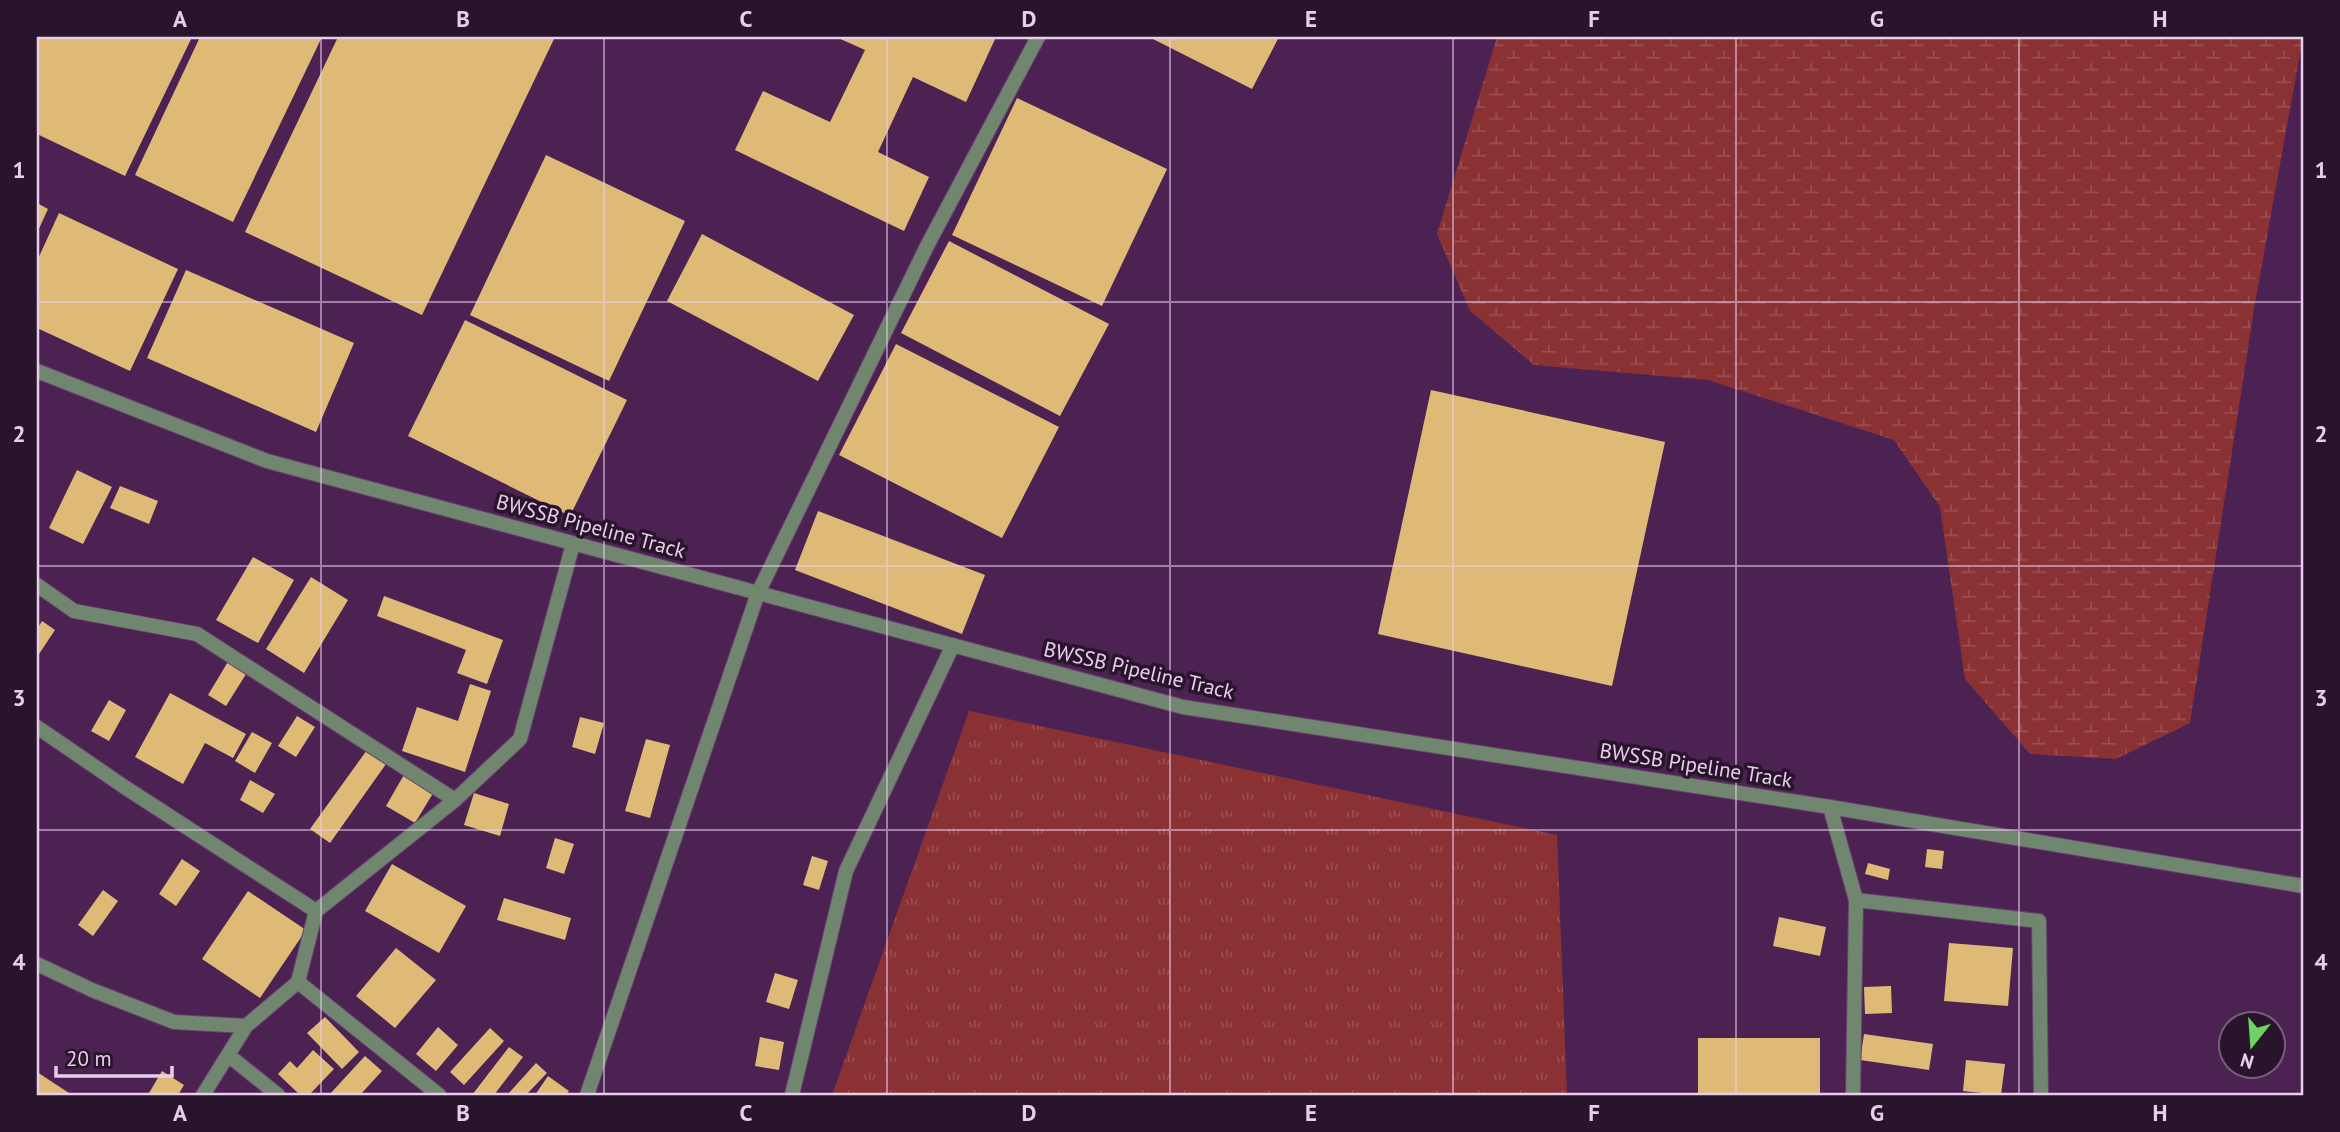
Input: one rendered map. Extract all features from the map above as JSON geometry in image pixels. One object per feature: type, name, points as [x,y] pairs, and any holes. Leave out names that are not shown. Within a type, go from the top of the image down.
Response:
[{"type":"street","points":[[587,1095],[758,593],[927,246],[1038,37]]},
{"type":"street","name":"BWSSB Pipeline Track","points":[[37,371],[267,461],[1183,707],[1830,807],[2303,886]]},
{"type":"street","points":[[204,1095],[246,1026],[298,982],[316,911],[455,800],[520,739],[573,544]]},
{"type":"street","points":[[37,585],[74,611],[197,634],[455,800]]},
{"type":"street","points":[[792,1095],[846,871],[953,645]]},
{"type":"street","points":[[37,727],[125,788],[316,911]]},
{"type":"street","points":[[1830,807],[1856,900],[1853,1095]]},
{"type":"street","points":[[1856,900],[2039,921],[2041,1095]]},
{"type":"street","points":[[37,964],[92,990],[174,1022],[246,1026]]},
{"type":"street","points":[[298,982],[439,1095]]},
{"type":"street","points":[[228,1055],[278,1095]]},
{"type":"green space","points":[[1497,37],[2303,37],[2255,303],[2190,723],[2116,759],[2030,754],[1965,679],[1940,507],[1894,440],[1708,380],[1534,365],[1470,311],[1437,234]]},
{"type":"green space","points":[[969,711],[1557,835],[1567,1095],[832,1095]]},
{"type":"building","points":[[37,37],[192,37],[125,176],[37,134]]},
{"type":"building","points":[[200,37],[322,37],[233,222],[135,175]]},
{"type":"building","points":[[338,37],[554,39],[422,315],[245,232]]},
{"type":"building","points":[[836,37],[996,37],[966,102],[913,77],[878,152],[929,177],[904,231],[735,150],[763,91],[830,122],[865,50]]},
{"type":"building","points":[[1149,37],[1279,37],[1252,89]]},
{"type":"building","points":[[1017,98],[1167,169],[1102,306],[952,235]]},
{"type":"building","points":[[546,155],[685,221],[609,381],[470,315]]},
{"type":"building","points":[[37,203],[48,209],[37,233]]},
{"type":"building","points":[[59,213],[178,269],[130,371],[37,328],[37,261]]},
{"type":"building","points":[[702,234],[854,315],[818,381],[667,301]]},
{"type":"building","points":[[949,241],[1109,324],[1060,416],[901,333]]},
{"type":"building","points":[[186,270],[354,343],[316,432],[147,358]]},
{"type":"building","points":[[465,320],[627,400],[570,516],[408,436]]},
{"type":"building","points":[[896,344],[1059,427],[1002,538],[839,455]]},
{"type":"building","points":[[1431,390],[1665,442],[1612,686],[1378,634]]},
{"type":"building","points":[[77,470],[112,487],[83,544],[49,528]]},
{"type":"building","points":[[120,486],[158,501],[149,524],[110,508]]},
{"type":"building","points":[[818,511],[985,575],[962,634],[795,570]]},
{"type":"building","points":[[253,557],[294,580],[258,643],[216,620]]},
{"type":"building","points":[[311,577],[348,600],[304,673],[266,649]]},
{"type":"building","points":[[384,596],[503,640],[487,684],[457,673],[466,650],[377,616]]},
{"type":"building","points":[[42,621],[55,630],[37,657],[37,629]]},
{"type":"building","points":[[229,660],[248,671],[226,706],[208,695]]},
{"type":"building","points":[[470,684],[491,691],[465,772],[402,751],[417,707],[458,721]]},
{"type":"building","points":[[170,693],[246,734],[233,758],[205,743],[183,784],[135,757]]},
{"type":"building","points":[[109,700],[126,710],[109,741],[91,731]]},
{"type":"building","points":[[297,716],[315,727],[296,757],[278,746]]},
{"type":"building","points":[[580,717],[604,723],[595,754],[572,747]]},
{"type":"building","points":[[252,732],[272,743],[255,773],[235,761]]},
{"type":"building","points":[[646,739],[670,745],[650,818],[625,811]]},
{"type":"building","points":[[367,750],[386,764],[330,843],[310,829]]},
{"type":"building","points":[[405,773],[435,790],[415,823],[386,806]]},
{"type":"building","points":[[250,780],[275,794],[263,813],[240,800]]},
{"type":"building","points":[[474,793],[509,804],[500,836],[464,825]]},
{"type":"building","points":[[555,838],[574,844],[564,874],[546,868]]},
{"type":"building","points":[[1927,849],[1944,851],[1942,869],[1925,867]]},
{"type":"building","points":[[812,856],[828,861],[819,890],[803,885]]},
{"type":"building","points":[[182,859],[200,871],[176,906],[159,894]]},
{"type":"building","points":[[1868,863],[1890,869],[1888,880],[1865,874]]},
{"type":"building","points":[[392,864],[466,906],[439,953],[365,911]]},
{"type":"building","points":[[103,890],[118,901],[93,936],[78,925]]},
{"type":"building","points":[[248,891],[306,930],[260,998],[202,959]]},
{"type":"building","points":[[504,898],[571,918],[565,940],[497,920]]},
{"type":"building","points":[[1779,917],[1826,927],[1820,956],[1773,946]]},
{"type":"building","points":[[1949,943],[2013,948],[2008,1006],[1944,1001]]},
{"type":"building","points":[[396,948],[436,980],[395,1028],[356,996]]},
{"type":"building","points":[[775,973],[798,980],[789,1009],[766,1002]]},
{"type":"building","points":[[1891,986],[1892,1013],[1865,1014],[1864,987]]},
{"type":"building","points":[[325,1017],[359,1052],[342,1069],[307,1033]]},
{"type":"building","points":[[438,1027],[458,1045],[436,1071],[416,1054]]},
{"type":"building","points":[[490,1028],[504,1041],[464,1085],[450,1072]]},
{"type":"building","points":[[1864,1034],[1933,1044],[1929,1070],[1860,1060]]},
{"type":"building","points":[[760,1037],[784,1042],[779,1070],[755,1066]]},
{"type":"building","points":[[1698,1038],[1820,1038],[1820,1095],[1698,1095]]},
{"type":"building","points":[[509,1047],[523,1057],[494,1095],[472,1095]]},
{"type":"building","points":[[313,1050],[334,1069],[309,1095],[300,1095],[278,1074],[290,1061],[297,1068]]},
{"type":"building","points":[[365,1056],[382,1071],[360,1095],[329,1095]]},
{"type":"building","points":[[1966,1060],[2005,1064],[2001,1095],[1963,1091]]},
{"type":"building","points":[[536,1063],[547,1073],[526,1095],[508,1094]]},
{"type":"building","points":[[162,1071],[184,1085],[178,1095],[149,1093]]},
{"type":"building","points":[[37,1072],[72,1095],[37,1095]]},
{"type":"building","points":[[548,1076],[569,1091],[566,1095],[535,1095]]}]
